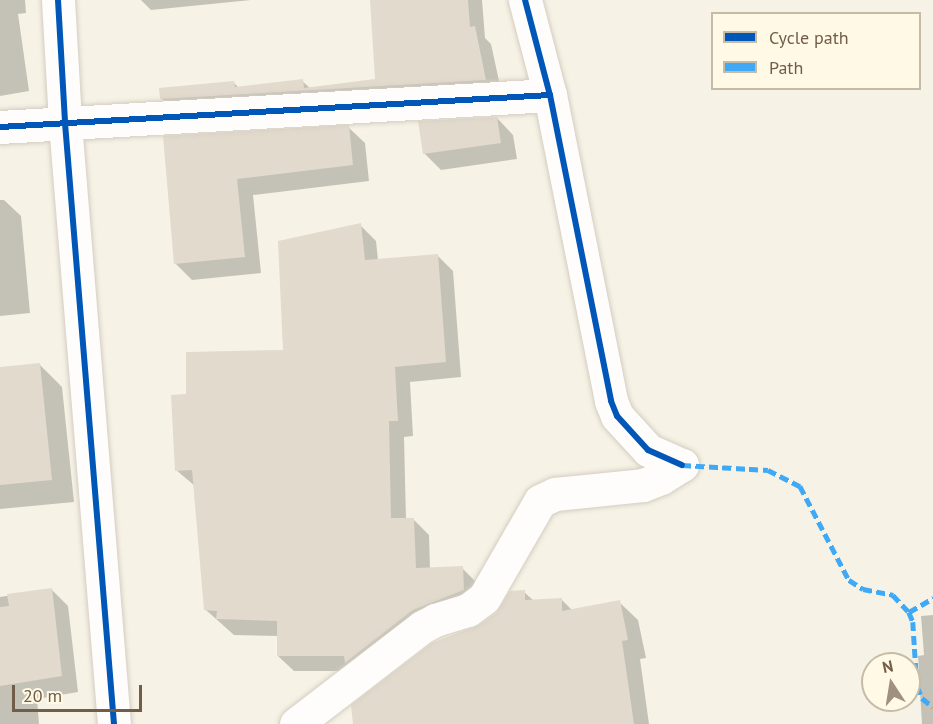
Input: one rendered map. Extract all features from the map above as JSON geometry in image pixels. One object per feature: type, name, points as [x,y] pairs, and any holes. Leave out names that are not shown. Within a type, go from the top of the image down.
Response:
[{"type":"street","points":[[58,0],[65,123],[114,724]]},
{"type":"street","points":[[296,724],[422,627],[435,620],[468,610],[484,598],[540,501],[555,494],[643,485],[661,478],[681,465],[648,450],[617,416],[611,401],[550,95],[525,0]]},
{"type":"street","points":[[0,127],[550,95]]},
{"type":"building","points":[[370,0],[468,0],[470,27],[475,26],[486,80],[160,99],[159,88],[234,81],[235,87],[303,79],[304,88],[375,79]]},
{"type":"building","points":[[497,117],[501,143],[423,154],[418,121]]},
{"type":"building","points":[[349,125],[353,165],[237,179],[245,257],[174,264],[163,136]]},
{"type":"building","points":[[361,223],[365,260],[438,254],[446,362],[395,367],[398,421],[389,421],[391,518],[414,518],[416,568],[463,566],[464,590],[413,610],[345,663],[344,656],[277,656],[277,621],[216,619],[217,611],[204,610],[192,470],[175,471],[171,395],[186,394],[186,352],[283,350],[278,241]]},
{"type":"building","points":[[40,363],[52,480],[0,485],[0,367]]},
{"type":"building","points":[[52,588],[62,676],[0,686],[0,607],[9,606],[7,594]]},
{"type":"building","points":[[525,590],[525,600],[562,598],[562,611],[620,600],[628,640],[622,641],[634,724],[353,724],[351,705],[432,643],[479,625],[496,613],[510,591]]},
{"type":"marked path","points":[[682,465],[768,470],[800,486],[849,580],[863,589],[893,595],[909,612],[913,622],[917,686],[922,698],[933,707]]},
{"type":"marked path","points":[[909,612],[933,598]]},
{"type":"cycle path","points":[[58,0],[65,123],[114,724]]},
{"type":"cycle path","points":[[525,0],[550,95],[611,401],[617,416],[648,450],[682,465]]},
{"type":"cycle path","points":[[0,127],[550,95]]}]
